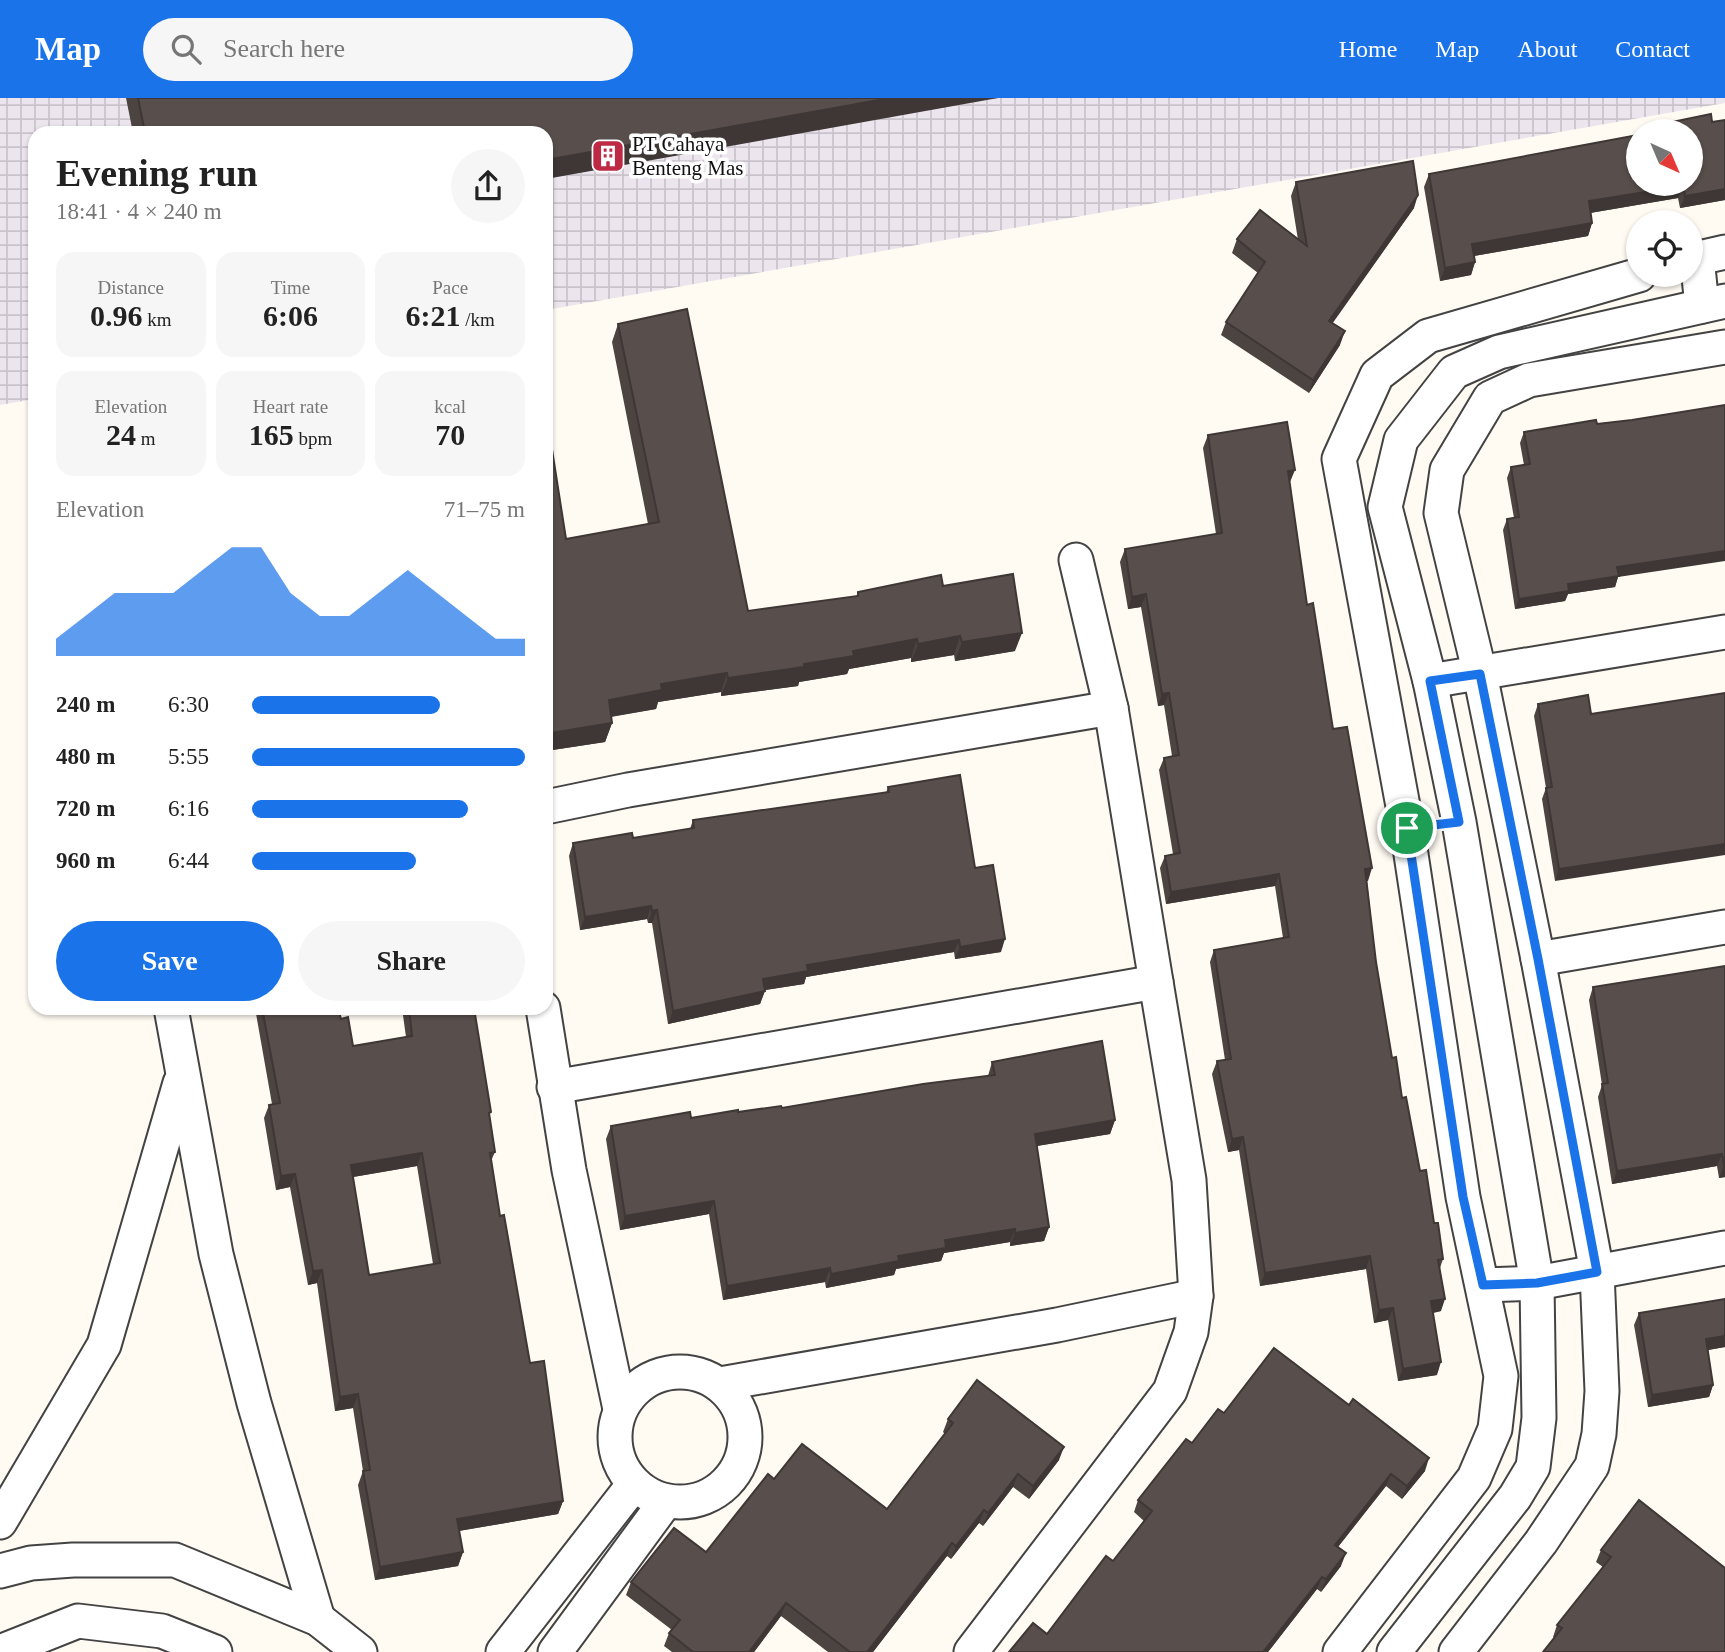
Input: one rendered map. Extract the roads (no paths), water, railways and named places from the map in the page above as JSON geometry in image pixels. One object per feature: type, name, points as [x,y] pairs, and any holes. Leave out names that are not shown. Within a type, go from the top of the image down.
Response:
[{"type":"street","points":[[1394,1652],[1515,1497],[1533,1467],[1539,1418],[1537,1283],[1459,822],[1430,681],[1385,507],[1401,440],[1454,372],[1499,352],[1713,303],[1704,257]]},
{"type":"street","points":[[1340,1652],[1474,1478],[1495,1429],[1501,1376],[1463,1197],[1407,828],[1339,459],[1377,375],[1428,336],[1626,279]]},
{"type":"street","points":[[1456,1652],[1549,1532],[1592,1466],[1599,1434],[1602,1391],[1597,1272],[1538,959],[1480,674],[1441,513],[1447,470],[1490,398],[1529,380],[1725,347]]},
{"type":"street","points":[[971,1652],[1170,1391],[1191,1332],[1196,1296],[1189,1180],[1111,708],[1076,560]]},
{"type":"street","points":[[1430,681],[1725,632]]},
{"type":"street","points":[[553,806],[628,790],[1111,708]]},
{"type":"street","points":[[1407,828],[1459,822]]},
{"type":"street","points":[[1538,959],[1725,927]]},
{"type":"street","points":[[554,1087],[822,1043],[1156,982]]},
{"type":"street","points":[[172,1015],[220,1267],[254,1403],[318,1619]]},
{"type":"street","points":[[544,1015],[554,1087],[620,1409],[616,1449],[634,1484],[666,1501],[695,1501],[722,1487],[740,1464],[746,1435],[739,1406],[720,1384],[694,1372],[665,1373],[638,1386],[620,1409]]},
{"type":"street","points":[[0,1522],[104,1346],[182,1074]]},
{"type":"street","points":[[1483,1285],[1537,1283],[1725,1248]]},
{"type":"street","points":[[720,1384],[1057,1325],[1196,1296]]},
{"type":"street","points":[[503,1652],[634,1484]]},
{"type":"street","points":[[555,1652],[666,1501]]},
{"type":"street","points":[[0,1571],[31,1563],[73,1560],[175,1560],[318,1619],[360,1652]]},
{"type":"street","points":[[1448,1583],[1489,1609]]},
{"type":"street","points":[[0,1652],[78,1621],[162,1631],[215,1652]]},
{"type":"place","name":"PT Cahaya Benteng Mas","points":[[608,156]]}]
